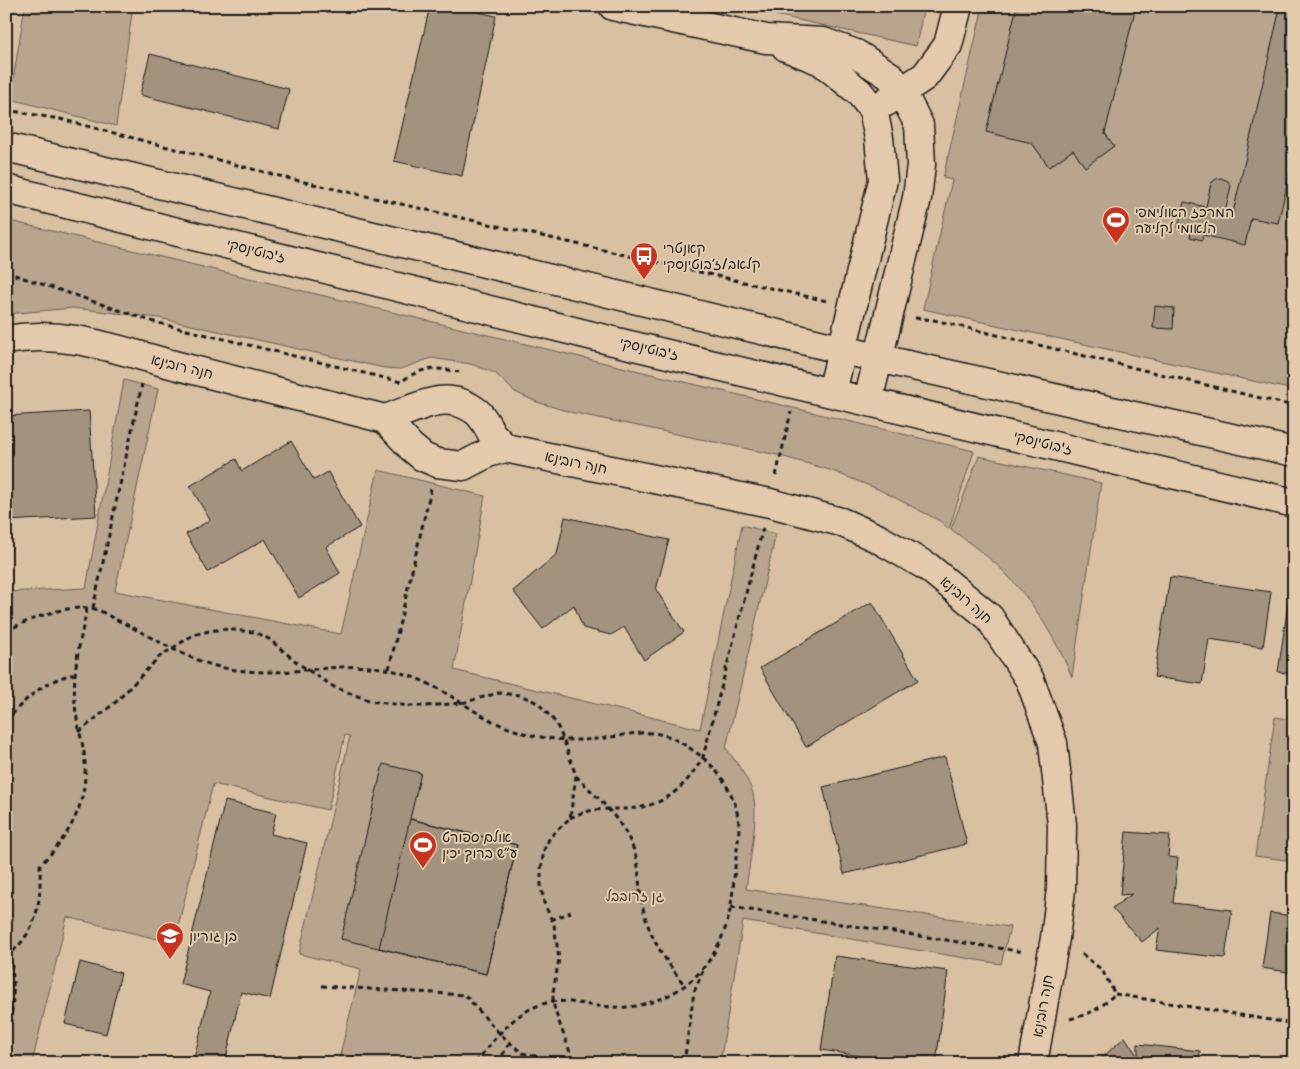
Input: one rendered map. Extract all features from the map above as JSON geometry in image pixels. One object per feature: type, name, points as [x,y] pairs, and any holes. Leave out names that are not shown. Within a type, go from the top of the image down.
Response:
[{"type":"main road","points":[[613,6],[766,39],[823,42],[856,54],[890,76],[902,92],[919,125],[921,165],[917,198],[868,401]]},
{"type":"main road","points":[[873,110],[925,76],[948,45],[958,6]]},
{"type":"main road","points":[[766,39],[821,61],[859,92],[873,110],[879,138],[883,180],[844,350],[832,392]]},
{"type":"main road","points":[[6,147],[877,358],[1294,452]]},
{"type":"main road","name":"ז'בוטינסקי","points":[[6,188],[584,333],[1294,503]]},
{"type":"main road","name":"חנה רובינא","points":[[6,340],[50,336],[83,340],[148,359],[386,419]]},
{"type":"main road","points":[[435,400],[452,400],[477,412],[486,422],[492,434],[505,448],[488,453],[463,466],[437,463],[423,457],[386,419],[435,400]]},
{"type":"main road","name":"חנה רובינא","points":[[505,448],[770,503],[841,522],[877,538],[928,567],[990,618],[1030,680],[1052,743],[1062,825],[1060,889],[1052,956],[1033,1063]]},
{"type":"path","points":[[6,110],[60,119],[291,179],[854,307]]},
{"type":"path","points":[[6,272],[154,322],[401,382],[419,370],[430,368],[459,372]]},
{"type":"path","points":[[888,315],[934,320],[1294,406]]},
{"type":"path","points":[[93,608],[148,359]]},
{"type":"path","points":[[574,1063],[553,1001],[558,959],[554,925],[544,902],[541,886],[544,850],[550,837],[570,818],[578,814],[608,808],[640,808],[662,801],[682,786],[693,774],[703,757],[770,503],[797,384]]},
{"type":"path","points":[[389,669],[431,488]]},
{"type":"path","points":[[8,956],[19,947],[31,928],[38,910],[41,892],[40,865],[65,836],[76,817],[84,794],[86,774],[75,704],[76,674],[87,608]]},
{"type":"path","points":[[6,631],[36,617],[62,611],[93,608],[201,662],[234,670],[266,672],[350,666],[389,669],[426,682],[475,712],[503,726],[535,736],[564,740],[598,739],[640,733],[662,735],[681,743],[703,757],[715,769],[728,787],[735,804],[738,824],[731,907],[724,931],[703,970],[694,992],[684,1063]]},
{"type":"path","points":[[79,732],[117,701],[159,657],[194,636],[208,631],[223,629],[246,631],[269,639],[308,670],[334,687],[371,701],[418,706],[462,703],[498,693],[530,698],[538,703],[556,724],[564,740],[576,776],[608,808],[624,830],[638,862],[640,895],[647,927],[664,958],[685,986]]},
{"type":"path","points":[[6,722],[22,704],[50,681],[64,675],[76,674]]},
{"type":"path","points":[[570,818],[576,776]]},
{"type":"path","points":[[731,907],[1052,956]]},
{"type":"path","points":[[551,920],[571,912]]},
{"type":"path","points":[[6,946],[14,995],[6,1043]]},
{"type":"path","points":[[1082,954],[1102,970],[1115,994]]},
{"type":"path","points":[[476,1063],[499,1033],[523,1013],[553,1001],[596,1006],[635,1006],[671,994],[685,986],[703,970]]},
{"type":"path","points":[[322,986],[465,995],[499,1033],[522,1053],[564,1063]]},
{"type":"path","points":[[1070,1018],[1090,1014],[1115,994]]},
{"type":"path","points":[[1115,994],[1294,1024]]},
{"type":"path","points":[[498,1063],[510,1042]]},
{"type":"green space","points":[[25,6],[133,6],[116,126],[10,99]]},
{"type":"green space","points":[[735,6],[924,6],[916,46]]},
{"type":"green space","name":"המרכז האולימפי הלאומי לקליעה","points":[[983,6],[1294,6],[1294,390],[923,309],[952,180],[943,178]]},
{"type":"green space","points":[[6,220],[974,451],[949,529],[940,521],[880,490],[830,470],[777,455],[570,412],[537,402],[515,392],[495,373],[471,364],[431,358],[401,369],[384,368],[159,318],[73,308],[6,314]]},
{"type":"green space","name":"גן זרובבל","points":[[124,380],[158,389],[115,591],[341,634],[378,470],[485,496],[454,670],[700,729],[742,525],[776,534],[726,748],[746,777],[754,797],[755,823],[746,889],[1010,927],[1001,964],[743,921],[720,1063],[338,1063],[361,969],[299,954],[350,736],[345,735],[328,810],[213,784],[174,943],[67,917],[32,1063],[6,1063],[6,592],[86,588]]},
{"type":"green space","points":[[979,456],[1101,483],[1072,677],[1049,632],[1021,590],[997,565],[951,529]]},
{"type":"green space","points":[[1275,717],[1294,720],[1294,861],[1255,856]]},
{"type":"building","points":[[430,6],[452,6],[496,16],[462,176],[394,161]]},
{"type":"building","points":[[1017,6],[1136,6],[1105,133],[1114,146],[1085,167],[1073,150],[1049,167],[1032,143],[986,132]]},
{"type":"building","points":[[1280,8],[1294,11],[1294,156],[1278,223],[1251,218],[1245,245],[1203,235],[1202,240],[1190,237],[1191,232],[1178,229],[1184,202],[1206,207],[1211,183],[1216,179],[1221,178],[1228,181],[1231,186],[1225,212],[1233,213]]},
{"type":"building","points":[[150,54],[289,89],[279,129],[140,95]]},
{"type":"building","points":[[1155,306],[1174,308],[1173,329],[1153,328]]},
{"type":"building","points":[[89,411],[96,516],[6,521],[6,416]]},
{"type":"building","points":[[291,441],[314,480],[328,472],[360,527],[326,547],[340,573],[299,598],[265,539],[208,572],[186,534],[210,520],[190,486],[236,459],[242,471]]},
{"type":"building","points":[[565,517],[669,540],[656,590],[684,632],[644,660],[624,627],[611,635],[583,628],[574,605],[543,629],[513,591],[557,554]]},
{"type":"building","points":[[1170,577],[1271,592],[1263,647],[1209,639],[1202,684],[1154,677]]},
{"type":"building","points":[[1290,591],[1294,592],[1294,674],[1278,672]]},
{"type":"building","points":[[872,602],[918,680],[806,747],[760,668]]},
{"type":"building","points":[[945,757],[967,844],[844,874],[823,787]]},
{"type":"building","points":[[383,764],[421,773],[410,819],[517,845],[486,974],[341,939]]},
{"type":"building","points":[[225,801],[276,813],[271,834],[307,843],[270,999],[241,992],[225,1063],[193,1063],[210,992],[180,984]]},
{"type":"building","points":[[410,819],[517,845],[486,974],[379,948]]},
{"type":"building","points":[[1126,832],[1170,835],[1168,857],[1178,858],[1173,903],[1232,910],[1225,958],[1156,950],[1160,928],[1142,942],[1112,908],[1132,894],[1120,895]]},
{"type":"building","points":[[1270,913],[1294,916],[1294,973],[1262,968]]},
{"type":"building","points":[[835,956],[948,971],[936,1063],[909,1063],[821,1050]]},
{"type":"building","points":[[80,962],[121,973],[106,1034],[65,1024]]},
{"type":"building","points":[[1125,1037],[1138,1057],[1138,1044],[1200,1051],[1199,1063],[1096,1063]]},
{"type":"building","points":[[1243,1059],[1273,1063],[1243,1063]]},
{"type":"place","name":"המרכז האולימפי הלאומי לקליעה","points":[[1116,244]]},
{"type":"place","name":"קאנטרי קלאב/ז׳בוטינסקי","points":[[644,280]]},
{"type":"place","name":"אולם ספורט ע״ש ברוך יכין","points":[[423,869]]},
{"type":"place","name":"בן גוריון","points":[[170,960]]}]
